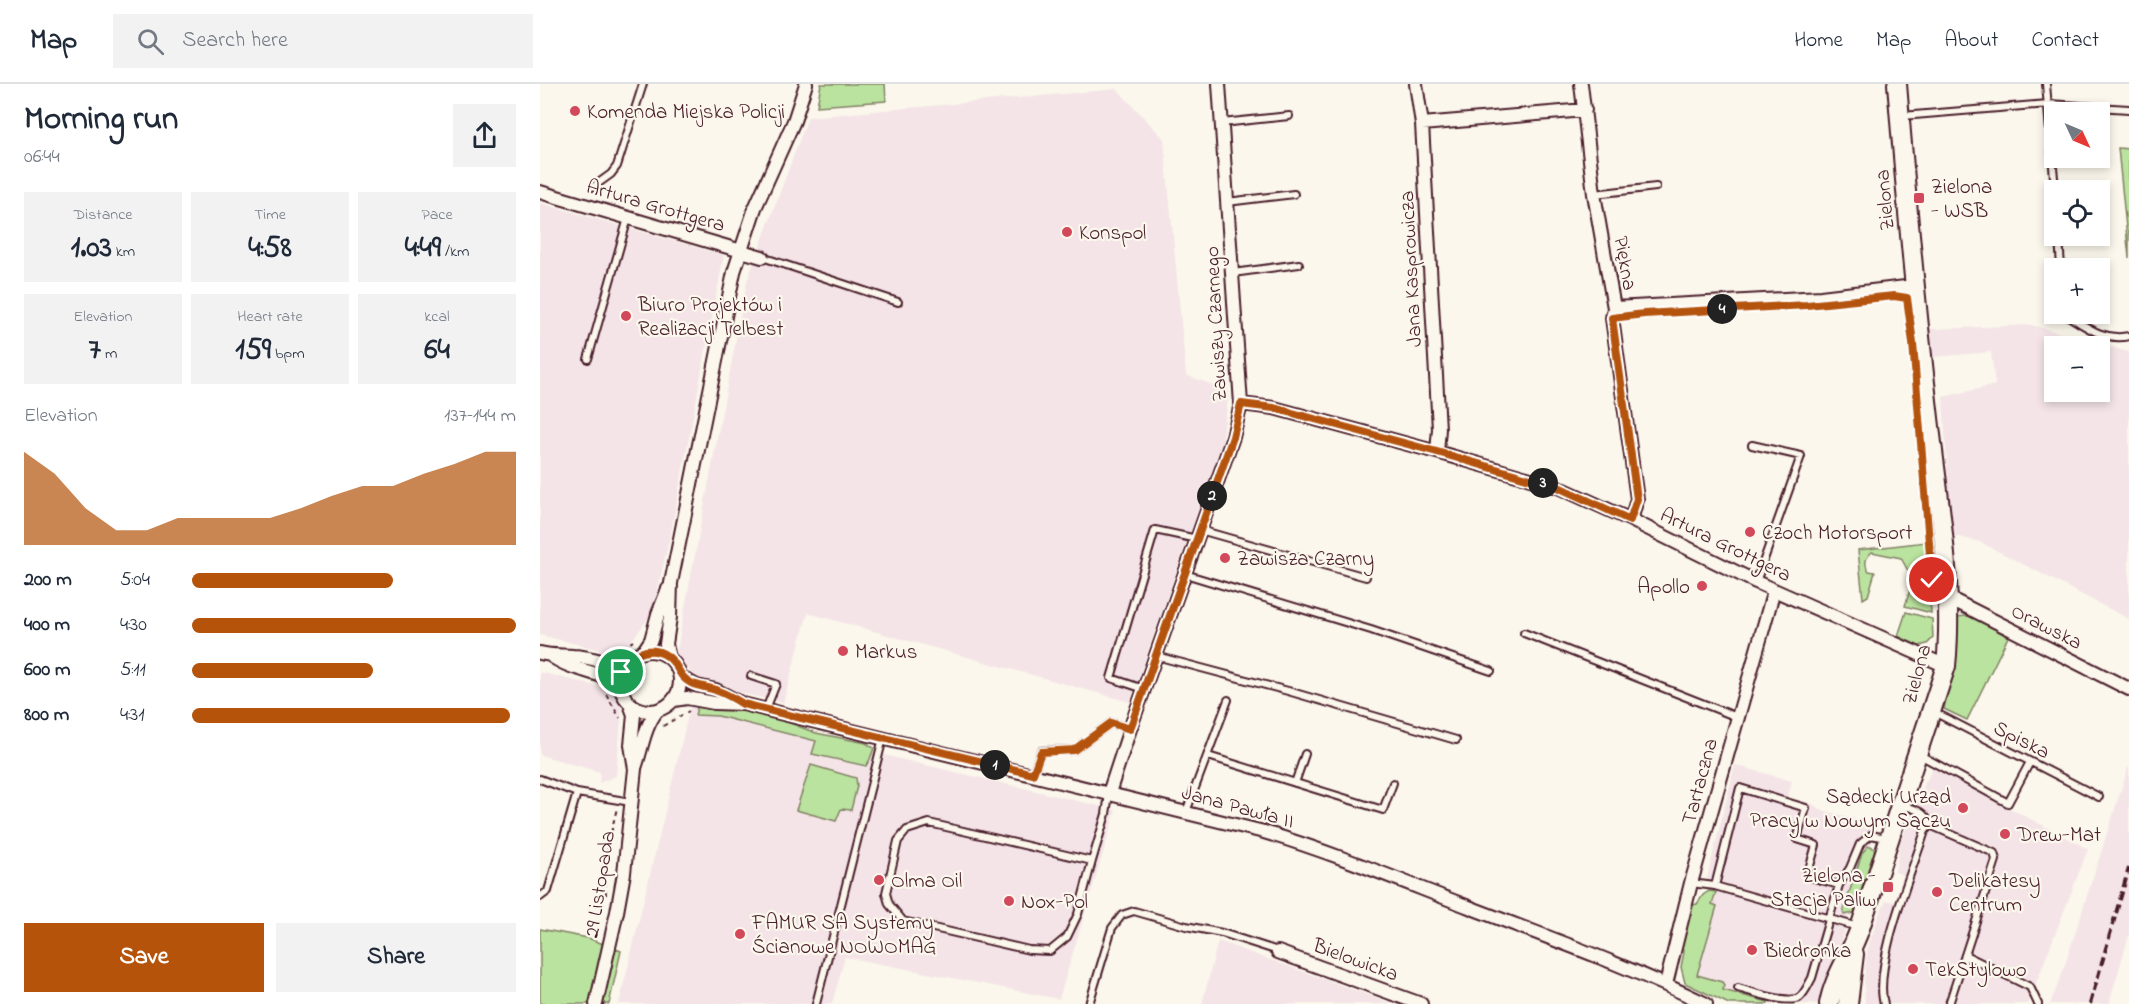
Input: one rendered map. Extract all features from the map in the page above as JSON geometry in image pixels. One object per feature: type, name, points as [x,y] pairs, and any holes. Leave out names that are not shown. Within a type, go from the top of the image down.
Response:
[{"type":"street","points":[[669,658],[666,644],[671,583],[734,272],[756,208],[794,121],[806,84]]},
{"type":"street","name":"Zawiszy Czarnego","points":[[1109,793],[1233,437],[1241,404],[1219,84]]},
{"type":"street","name":"Jana Kasprowicza","points":[[1416,84],[1422,124],[1439,429],[1437,452]]},
{"type":"street","name":"Piękna","points":[[1581,84],[1594,194],[1614,308],[1612,318],[1637,499],[1630,520]]},
{"type":"street","name":"Zielona","points":[[1829,1004],[1836,979],[1858,935],[1946,666],[1949,618],[1914,286],[1897,84]]},
{"type":"street","points":[[1422,124],[1585,111]]},
{"type":"street","name":"Artura Grottgera","points":[[540,192],[762,257]]},
{"type":"street","points":[[1614,308],[1821,297],[1914,286]]},
{"type":"street","name":"Artura Grottgera","points":[[1241,404],[1274,408],[1558,487],[1756,582],[1946,666]]},
{"type":"street","points":[[545,654],[614,663],[629,660],[643,652],[651,640],[658,614],[671,583]]},
{"type":"street","name":"Tartaczna","points":[[1666,984],[1691,883],[1774,590]]},
{"type":"street","name":"Orawska","points":[[1947,597],[2129,689]]},
{"type":"street","points":[[545,654],[567,665],[606,676],[621,689],[630,704],[640,710],[657,711],[674,700],[680,685],[680,676],[678,668],[660,652],[643,652]]},
{"type":"street","points":[[621,689],[621,672],[629,660]]},
{"type":"street","name":"Jana Pawła II","points":[[680,676],[697,686],[716,690],[743,704]]},
{"type":"street","name":"Jana Pawła II","points":[[674,700],[687,698],[766,709],[1264,832],[1312,847],[1666,984],[1706,1004]]},
{"type":"street","name":"29 Listopada","points":[[630,704],[634,715],[631,745],[634,769]]},
{"type":"street","name":"29 Listopada","points":[[596,1004],[621,893],[625,801],[643,748],[648,725],[657,711]]},
{"type":"street","name":"Zielona","points":[[1848,1004],[1858,935]]},
{"type":"street","name":"Bielowicka","points":[[1278,952],[1421,1004]]},
{"type":"lane","points":[[593,188],[611,174],[617,166],[643,84]]},
{"type":"lane","points":[[2046,84],[2048,102]]},
{"type":"lane","points":[[1899,116],[2044,104]]},
{"type":"lane","points":[[2110,109],[2129,110]]},
{"type":"lane","points":[[1222,123],[1289,116]]},
{"type":"lane","points":[[1594,194],[1656,187]]},
{"type":"lane","points":[[1227,202],[1294,194]]},
{"type":"lane","points":[[588,359],[628,218]]},
{"type":"lane","points":[[762,257],[898,302]]},
{"type":"lane","points":[[1233,273],[1299,264]]},
{"type":"lane","points":[[2081,324],[2096,333],[2117,338],[2129,336]]},
{"type":"lane","points":[[1752,445],[1801,456],[1756,582]]},
{"type":"lane","points":[[1144,689],[1111,678],[1155,531],[1199,535],[1366,577]]},
{"type":"lane","points":[[1185,574],[1371,630],[1491,671]]},
{"type":"lane","points":[[1524,633],[1737,717]]},
{"type":"lane","points":[[1155,656],[1288,691],[1456,740]]},
{"type":"lane","points":[[751,676],[776,684],[766,709]]},
{"type":"lane","points":[[1186,812],[1228,700]]},
{"type":"lane","name":"Spiska","points":[[1931,711],[2099,797]]},
{"type":"lane","points":[[1033,774],[1041,752],[1074,750],[1111,723],[1130,729]]},
{"type":"lane","points":[[816,1004],[884,738]]},
{"type":"lane","points":[[1917,753],[2008,802],[2030,762]]},
{"type":"lane","points":[[1295,783],[1305,754]]},
{"type":"lane","points":[[1208,756],[1383,810],[1393,783]]},
{"type":"lane","points":[[540,779],[577,793],[625,801]]},
{"type":"lane","points":[[1715,886],[1740,788],[1806,808],[1797,839],[1816,845],[1807,876],[1839,885]]},
{"type":"lane","points":[[540,897],[548,891],[577,793]]},
{"type":"lane","points":[[1092,861],[929,824],[907,830],[898,841],[886,893],[889,904],[903,921],[1029,950],[1050,951],[1067,937],[1078,914],[1106,814],[1109,793]]},
{"type":"lane","points":[[1900,804],[1920,810],[1927,816],[1930,825],[1994,853],[1996,860],[1949,1004]]},
{"type":"lane","points":[[1884,1004],[1882,981],[1886,953],[1925,831],[1930,825]]},
{"type":"lane","points":[[1738,988],[1787,1002],[1797,999],[1805,991],[1812,978],[1839,885],[1850,868],[1860,844],[1870,835],[1889,838]]},
{"type":"lane","points":[[1691,883],[1715,886],[1829,919],[1858,935]]},
{"type":"lane","points":[[1089,1004],[1112,928],[1122,915],[1134,911],[1186,926],[1222,933],[1278,952]]},
{"type":"lane","points":[[1965,955],[2030,987],[2038,1003]]},
{"type":"path","points":[[618,650],[637,639]]},
{"type":"path","points":[[605,692],[623,723]]},
{"type":"path","points":[[660,728],[695,709]]},
{"type":"path","points":[[607,900],[605,881],[609,847],[625,801]]},
{"type":"shaded area","points":[[1117,89],[1164,139],[1186,375],[1229,391],[1222,443],[1130,702],[808,613],[783,703],[695,682],[688,668],[675,660],[747,281],[808,117]]},
{"type":"shaded area","points":[[540,203],[724,255],[671,532],[652,613],[621,655],[540,635]]},
{"type":"shaded area","points":[[2031,325],[2071,336],[2044,336],[2044,402],[2110,402],[2110,347],[2129,352],[2129,619],[1980,542],[1951,535],[1943,397],[1995,385],[1991,352],[1933,357],[1931,329]]},
{"type":"shaded area","points":[[540,672],[616,691],[622,709],[616,776],[599,783],[600,772],[540,755]]},
{"type":"shaded area","points":[[691,703],[900,759],[1116,810],[1059,999],[845,957],[832,1004],[619,1004]]},
{"type":"shaded area","points":[[1735,765],[1792,781],[1788,797],[1812,804],[1822,810],[1877,825],[1825,995],[1817,1004],[1747,1004],[1689,971],[1711,893],[1707,878]]},
{"type":"shaded area","points":[[2129,765],[2129,935],[2109,1004],[2050,1004],[2061,977]]},
{"type":"shaded area","points":[[1933,768],[2088,849],[2028,1004],[1865,1004],[1864,980],[1867,950],[1886,900],[1895,902],[1903,875],[1895,872],[1900,843],[1920,793]]},
{"type":"shaded area","points":[[1218,941],[1393,1004],[1202,1004]]},
{"type":"green space","points":[[821,84],[885,84],[886,101],[817,106]]},
{"type":"green space","points":[[2118,148],[2129,149],[2129,258]]},
{"type":"green space","points":[[1926,542],[1931,613],[1905,606],[1913,580],[1901,558],[1872,552],[1867,558],[1866,566],[1869,571],[1875,572],[1868,596],[1863,599],[1858,550]]},
{"type":"green space","points":[[1906,612],[1932,619],[1933,638],[1927,644],[1919,646],[1898,636]]},
{"type":"green space","points":[[1969,613],[2008,637],[1967,720],[1944,709],[1954,659],[1956,617],[1967,616]]},
{"type":"green space","points":[[699,701],[774,717],[816,733],[866,743],[874,748],[866,766],[812,754],[816,741],[718,716],[695,715]]},
{"type":"green space","points":[[811,765],[856,778],[857,786],[851,810],[841,809],[836,821],[796,810]]},
{"type":"green space","points":[[1868,846],[1875,850],[1854,913],[1844,915],[1862,853]]},
{"type":"green space","points":[[1709,891],[1716,892],[1712,904],[1717,906],[1697,975],[1722,982],[1723,990],[1768,1002],[1768,1004],[1729,1004],[1685,983],[1681,967],[1684,952],[1679,945],[1692,905],[1697,904]]},
{"type":"green space","points":[[540,929],[588,938],[621,951],[609,1004],[540,1004]]},
{"type":"railway","points":[[2090,1004],[2129,868]]},
{"type":"place","name":"Komenda Miejska Policji","points":[[575,111]]},
{"type":"place","name":"Zielona - WSB","points":[[1919,198]]},
{"type":"place","name":"Konspol","points":[[1067,232]]},
{"type":"place","name":"Biuro Projektów i Realizacji Telbest","points":[[626,316]]},
{"type":"place","name":"Czoch Motorsport","points":[[1750,532]]},
{"type":"place","name":"Zawisza Czarny","points":[[1225,558]]},
{"type":"place","name":"Apollo","points":[[1702,586]]},
{"type":"place","name":"Markus","points":[[843,651]]},
{"type":"place","name":"Sądecki Urząd Pracy w Nowym Sączu","points":[[1963,808]]},
{"type":"place","name":"Drew-Mat","points":[[2005,834]]},
{"type":"place","name":"Olma Oil","points":[[879,880]]},
{"type":"place","name":"Zielona - Stacja Paliw","points":[[1888,887]]},
{"type":"place","name":"Delikatesy Centrum","points":[[1937,892]]},
{"type":"place","name":"Nox-Pol","points":[[1009,901]]},
{"type":"place","name":"FAMUR SA Systemy Ścianowe NOWOMAG","points":[[740,934]]},
{"type":"place","name":"Biedronka","points":[[1752,950]]},
{"type":"place","name":"TekStylowo","points":[[1913,969]]},
{"type":"route","points":[[621,672],[635,655],[651,651],[660,652],[674,662],[680,676],[697,686],[716,690],[743,704],[1033,774],[1041,752],[1074,750],[1111,723],[1130,729],[1233,437],[1241,404],[1274,408],[1558,487],[1630,520],[1637,499],[1612,318],[1644,314],[1807,305],[1894,296],[1907,298],[1913,343],[1932,580]]}]
